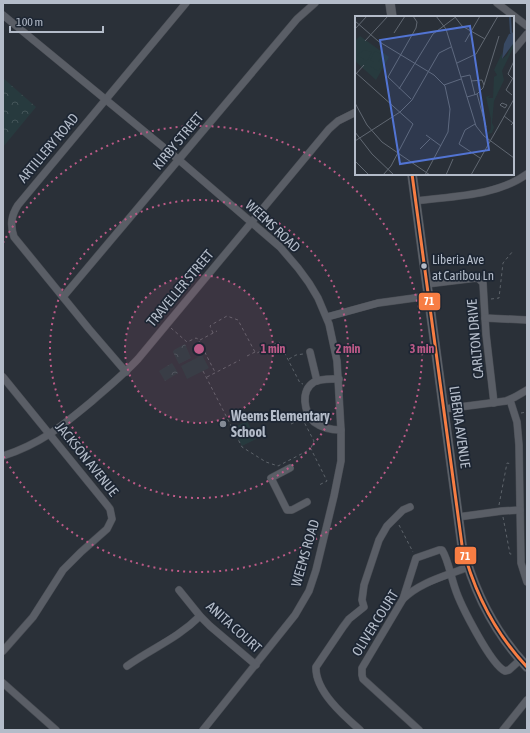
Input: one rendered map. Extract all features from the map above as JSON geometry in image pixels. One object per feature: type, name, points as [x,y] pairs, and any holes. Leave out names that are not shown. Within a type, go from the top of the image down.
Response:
[{"type":"main road","points":[[390,3],[392,16]]},
{"type":"main road","name":"LIBERIA AVENUE","points":[[412,175],[462,545],[468,567],[489,618],[499,634],[527,667]]},
{"type":"street","name":"ARTILLERY ROAD","points":[[126,372],[63,298],[14,236],[12,230],[12,217],[18,205],[186,3]]},
{"type":"street","name":"KIRBY STREET","points":[[63,298],[297,19],[315,3]]},
{"type":"street","points":[[497,3],[527,26]]},
{"type":"street","name":"WEEMS ROAD","points":[[3,15],[179,160],[280,247],[298,268],[318,298],[327,317],[334,341],[339,379],[341,430],[339,471],[322,547],[310,591],[295,615],[203,730]]},
{"type":"street","points":[[514,50],[527,34]]},
{"type":"street","name":"TRAVELLER STREET","points":[[3,456],[31,445],[50,435],[64,425],[126,372],[329,129],[338,121],[355,112]]},
{"type":"street","points":[[416,201],[488,191],[512,182],[527,174]]},
{"type":"street","name":"CARLTON DRIVE","points":[[427,284],[478,278],[483,283],[486,334],[494,403]]},
{"type":"street","points":[[327,317],[378,303],[429,296]]},
{"type":"street","points":[[485,318],[527,320]]},
{"type":"street","points":[[310,352],[317,381]]},
{"type":"street","name":"JACKSON AVENUE","points":[[3,377],[107,505],[110,509],[112,519],[107,529],[63,570],[33,617],[3,651]]},
{"type":"street","points":[[339,379],[317,381],[313,383],[306,395],[305,404],[312,418],[319,425],[326,428],[341,430]]},
{"type":"street","points":[[444,409],[510,400],[527,390]]},
{"type":"street","points":[[510,400],[517,422],[520,464],[521,554],[522,568],[527,582]]},
{"type":"street","points":[[290,468],[271,478],[287,510],[292,510],[307,502]]},
{"type":"street","points":[[360,730],[340,712],[324,692],[316,667],[342,627],[364,607],[362,600],[363,590],[379,540],[385,529],[395,518],[403,510],[410,507]]},
{"type":"street","points":[[458,517],[520,510]]},
{"type":"street","points":[[403,599],[416,558],[442,550],[458,597],[478,637],[503,671],[507,671],[520,660]]},
{"type":"street","name":"OLIVER COURT","points":[[419,730],[363,678],[362,668],[403,599],[422,585],[468,567]]},
{"type":"street","name":"ANITA COURT","points":[[179,590],[210,626],[256,665]]},
{"type":"street","points":[[126,666],[145,653],[174,638],[200,616]]},
{"type":"street","points":[[3,683],[56,730]]},
{"type":"street","points":[[503,730],[527,700]]},
{"type":"path","points":[[484,300],[499,298],[503,263],[513,251]]},
{"type":"path","points":[[214,333],[210,326],[211,324],[227,316],[238,320],[255,352]]},
{"type":"path","points":[[172,329],[188,342],[196,338],[199,340],[217,331]]},
{"type":"path","points":[[199,340],[215,372]]},
{"type":"path","points":[[247,356],[279,342],[300,383],[309,388]]},
{"type":"path","points":[[288,359],[296,355],[310,352]]},
{"type":"path","points":[[206,377],[240,360]]},
{"type":"path","points":[[203,370],[240,445],[245,450],[266,462],[278,466],[311,449],[314,441],[302,418],[291,424]]},
{"type":"path","points":[[311,449],[327,481],[319,485]]},
{"type":"path","points":[[520,464],[507,463],[498,507],[501,511],[510,554],[521,554]]},
{"type":"path","points":[[395,518],[416,558]]},
{"type":"green space","points":[[3,78],[36,107],[3,147]]},
{"type":"green space","points":[[185,344],[191,358],[179,364],[173,352]]},
{"type":"green space","points":[[202,355],[209,368],[187,379],[181,366]]},
{"type":"green space","points":[[172,363],[178,373],[165,381],[159,371]]},
{"type":"green space","points":[[247,421],[256,439],[242,446],[233,428]]},
{"type":"transit line","name":"71","points":[[412,175],[462,545],[479,595],[495,625],[515,654],[527,667]]},
{"type":"place","name":"Liberia Ave at Caribou Ln","points":[[424,266]]},
{"type":"place","name":"Weems Elementary School","points":[[223,424]]}]
